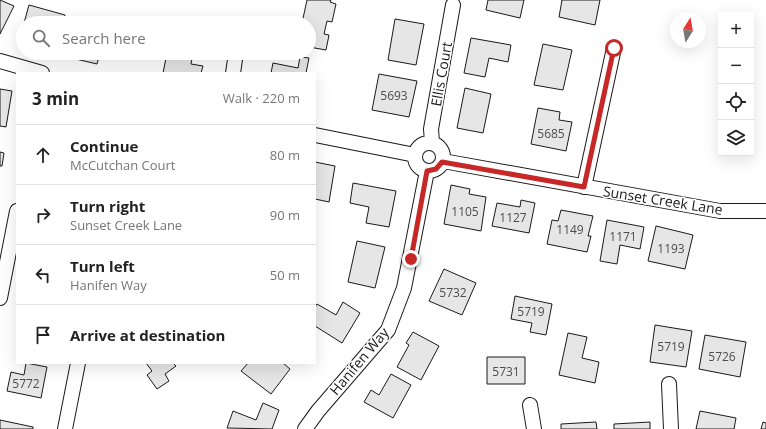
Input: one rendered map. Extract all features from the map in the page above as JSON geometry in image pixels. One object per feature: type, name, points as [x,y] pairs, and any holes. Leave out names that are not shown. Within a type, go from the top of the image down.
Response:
[{"type":"street","name":"Ellis Court","points":[[432,142],[431,129],[453,5]]},
{"type":"street","points":[[584,187],[614,48]]},
{"type":"street","points":[[0,60],[39,72]]},
{"type":"street","points":[[233,72],[235,60]]},
{"type":"street","points":[[316,136],[415,155]]},
{"type":"street","points":[[427,142],[432,142],[441,148],[444,156],[442,162],[436,169],[427,171],[419,167],[416,163],[415,155],[420,145],[427,142]]},
{"type":"street","name":"Sunset Creek Lane","points":[[442,162],[720,211],[766,211]]},
{"type":"street","name":"Hanifen Way","points":[[305,429],[318,411],[388,330],[404,288],[427,171]]},
{"type":"street","points":[[0,298],[2,277],[16,215]]},
{"type":"street","points":[[65,429],[78,364]]},
{"type":"street","points":[[669,384],[671,429]]},
{"type":"street","points":[[530,405],[534,429]]},
{"type":"building","points":[[0,0],[14,6],[0,34]]},
{"type":"building","points":[[307,0],[331,0],[330,2],[336,4],[332,22],[327,21],[324,34],[329,35],[326,50],[316,48],[316,16],[304,16]]},
{"type":"building","points":[[488,0],[524,0],[520,18],[486,10]]},
{"type":"building","points":[[562,0],[600,0],[595,25],[559,17]]},
{"type":"building","points":[[29,5],[65,15],[65,16],[26,16]]},
{"type":"building","points":[[395,19],[424,24],[416,65],[388,60]]},
{"type":"building","points":[[471,38],[511,45],[508,62],[489,58],[485,77],[464,73]]},
{"type":"building","points":[[543,44],[572,50],[563,90],[534,85]]},
{"type":"building","points":[[80,60],[98,60],[97,64]]},
{"type":"building","points":[[166,60],[192,60],[191,64],[203,66],[201,72],[163,72]]},
{"type":"building","points":[[299,60],[309,60],[306,72],[271,72],[273,63],[298,68]]},
{"type":"building","points":[[379,74],[417,81],[409,117],[372,110]]},
{"type":"building","points":[[465,88],[491,94],[483,133],[457,128]]},
{"type":"building","points":[[0,89],[12,91],[6,127],[0,126]]},
{"type":"building","points":[[538,108],[560,112],[559,120],[572,122],[566,151],[531,144]]},
{"type":"building","points":[[0,152],[4,153],[2,166],[0,166]]},
{"type":"building","points":[[316,162],[335,166],[329,202],[316,199]]},
{"type":"building","points":[[353,183],[396,191],[389,227],[366,223],[369,207],[350,203]]},
{"type":"building","points":[[451,185],[470,189],[469,194],[486,197],[481,231],[444,224]]},
{"type":"building","points":[[521,200],[535,203],[529,233],[492,226],[497,203],[520,207]]},
{"type":"building","points":[[561,210],[593,216],[588,236],[591,236],[587,252],[547,244],[552,220],[558,221]]},
{"type":"building","points":[[607,220],[644,227],[640,249],[620,245],[617,264],[600,261]]},
{"type":"building","points":[[656,226],[693,235],[685,269],[648,261]]},
{"type":"building","points":[[357,241],[385,247],[375,288],[348,282]]},
{"type":"building","points":[[444,269],[476,283],[462,315],[429,301]]},
{"type":"building","points":[[515,296],[552,304],[546,335],[530,332],[532,323],[511,319]]},
{"type":"building","points":[[343,302],[360,313],[342,343],[316,327],[316,306],[317,304],[336,315]]},
{"type":"building","points":[[655,325],[692,331],[686,367],[650,362]]},
{"type":"building","points":[[413,332],[439,346],[421,380],[397,367],[409,345],[406,343]]},
{"type":"building","points":[[568,333],[587,337],[582,358],[599,362],[595,383],[559,375]]},
{"type":"building","points":[[705,335],[746,342],[740,377],[699,369]]},
{"type":"building","points":[[487,357],[525,357],[525,384],[487,384]]},
{"type":"building","points":[[26,364],[47,367],[41,398],[7,391],[11,372],[24,375]]},
{"type":"building","points":[[147,364],[174,364],[176,366],[165,374],[169,381],[157,389],[147,375],[152,371]]},
{"type":"building","points":[[247,364],[284,364],[290,369],[271,394],[241,371]]},
{"type":"building","points":[[391,374],[411,385],[393,418],[364,402],[371,390],[379,395]]},
{"type":"building","points":[[263,403],[279,410],[272,429],[227,428],[233,411],[256,420]]},
{"type":"building","points":[[700,411],[736,418],[734,429],[696,429]]},
{"type":"building","points":[[0,420],[33,427],[33,429],[0,429]]},
{"type":"building","points":[[596,422],[597,429],[561,429],[561,424]]},
{"type":"building","points":[[650,422],[650,429],[614,429],[614,424]]},
{"type":"building","points":[[763,422],[766,423],[766,429],[761,429]]},
{"type":"route","points":[[411,259],[427,171],[436,169],[442,162],[584,187],[614,48]]}]
